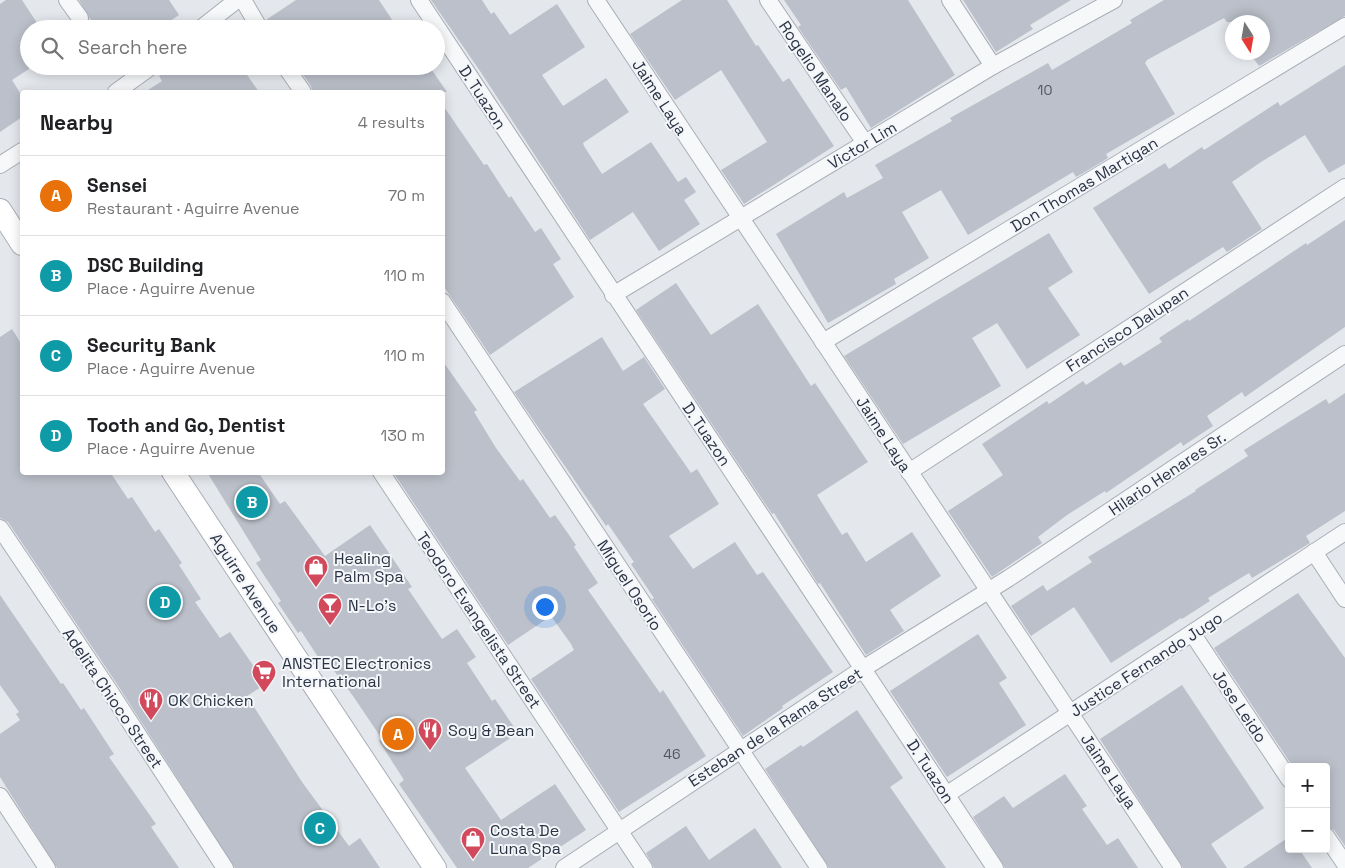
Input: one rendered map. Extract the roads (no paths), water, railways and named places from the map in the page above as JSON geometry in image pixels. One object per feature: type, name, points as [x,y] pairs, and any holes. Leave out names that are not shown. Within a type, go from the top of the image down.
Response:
[{"type":"street","points":[[68,0],[80,18]]},
{"type":"street","points":[[211,20],[237,0]]},
{"type":"street","points":[[243,0],[255,20]]},
{"type":"street","name":"D. Tuazon","points":[[419,0],[432,20]]},
{"type":"street","name":"Jaime Laya","points":[[596,0],[1173,868]]},
{"type":"street","name":"Rogelio Manalo","points":[[768,0],[865,143]]},
{"type":"street","points":[[950,0],[993,66]]},
{"type":"street","name":"Victor Lim","points":[[613,295],[993,66],[1114,0]]},
{"type":"street","name":"Don Thomas Martigan","points":[[823,342],[1345,26]]},
{"type":"street","name":"D. Tuazon","points":[[445,40],[995,868]]},
{"type":"street","points":[[124,90],[142,75]]},
{"type":"street","points":[[292,75],[302,90]]},
{"type":"street","points":[[0,165],[20,152]]},
{"type":"street","name":"Francisco Dalupan","points":[[909,472],[1345,187]]},
{"type":"street","points":[[0,210],[20,241]]},
{"type":"street","name":"Miguel Osorio","points":[[445,306],[819,868]]},
{"type":"street","name":"Hilario Henares Sr.","points":[[988,590],[1345,354]]},
{"type":"street","name":"Aguirre Avenue","points":[[176,475],[435,868]]},
{"type":"street","name":"Teodoro Evangelista Street","points":[[383,475],[644,868]]},
{"type":"street","name":"Adelita Chioco Street","points":[[0,528],[115,698],[225,868]]},
{"type":"street","name":"Justice Fernando Jugo","points":[[946,796],[1345,532]]},
{"type":"street","points":[[1314,552],[1345,599]]},
{"type":"street","name":"Esteban de la Rama Street","points":[[564,868],[864,668],[988,590]]},
{"type":"street","name":"Jose Leido","points":[[1192,633],[1285,773]]},
{"type":"street","points":[[0,796],[47,868]]},
{"type":"street","points":[[1330,842],[1345,864]]},
{"type":"place","name":"DSC Building","points":[[252,502]]},
{"type":"place","name":"Healing Palm Spa","points":[[316,588]]},
{"type":"place","name":"Tooth and Go, Dentist","points":[[165,602]]},
{"type":"place","name":"N-Lo's","points":[[330,626]]},
{"type":"place","name":"ANSTEC Electronics International","points":[[264,693]]},
{"type":"place","name":"OK Chicken","points":[[151,721]]},
{"type":"place","name":"Sensei","points":[[398,734]]},
{"type":"place","name":"Soy & Bean","points":[[430,751]]},
{"type":"place","name":"Security Bank","points":[[320,828]]},
{"type":"place","name":"Costa De Luna Spa","points":[[473,860]]}]
